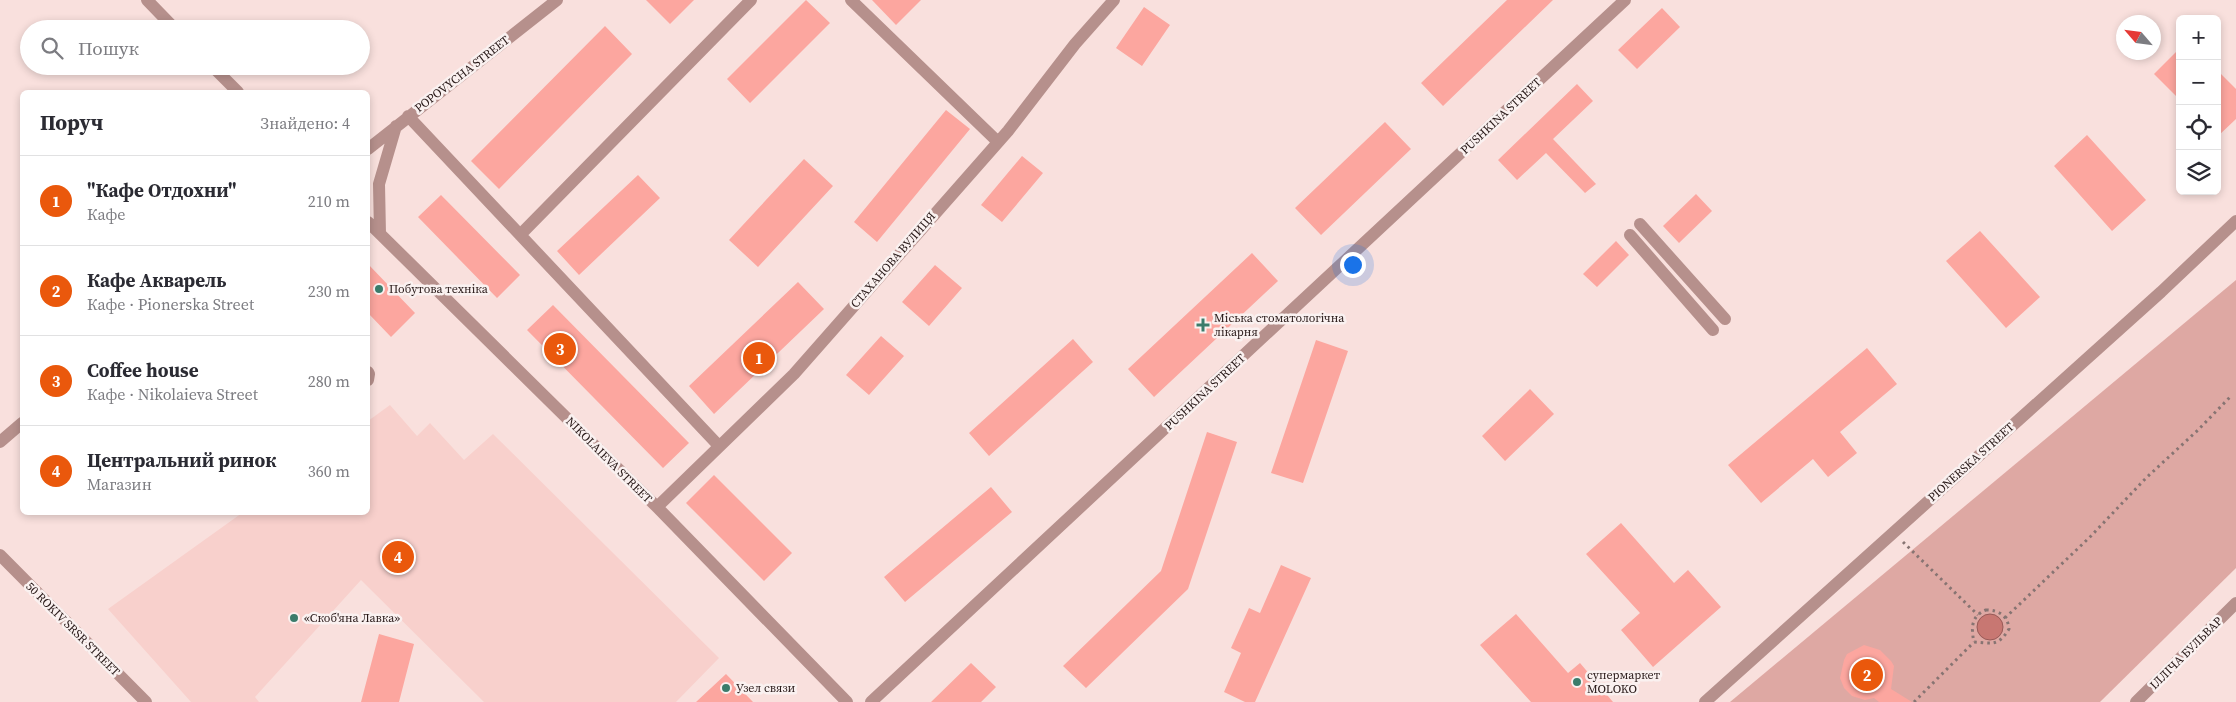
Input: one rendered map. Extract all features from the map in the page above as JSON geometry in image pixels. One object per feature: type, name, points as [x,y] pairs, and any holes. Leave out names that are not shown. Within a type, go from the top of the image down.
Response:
[{"type":"street","points":[[147,0],[166,20]]},
{"type":"street","name":"POPOVYCHA STREET","points":[[370,147],[557,0]]},
{"type":"street","points":[[520,235],[751,0]]},
{"type":"street","points":[[851,0],[998,142]]},
{"type":"street","name":"СТАХАНОВА ВУЛИЦЯ","points":[[657,507],[794,374],[998,142],[1075,44],[1114,0]]},
{"type":"street","name":"PUSHKINA STREET","points":[[872,702],[1625,0]]},
{"type":"street","points":[[221,75],[236,90]]},
{"type":"street","points":[[408,116],[719,446]]},
{"type":"street","points":[[380,234],[379,184],[396,126]]},
{"type":"street","name":"PIONERSKA STREET","points":[[1705,702],[2161,292],[2236,221]]},
{"type":"street","name":"NIKOLAIEVA STREET","points":[[370,224],[657,507],[847,702]]},
{"type":"street","points":[[1640,224],[1725,319]]},
{"type":"street","points":[[1630,234],[1714,330]]},
{"type":"street","points":[[0,442],[20,425]]},
{"type":"street","name":"50 ROKIV SRSR STREET","points":[[0,555],[146,702]]},
{"type":"street","name":"ІЛЛІЧА БУЛЬВАР","points":[[2136,702],[2236,603]]},
{"type":"path","points":[[2005,618],[2091,536],[2146,478],[2198,430],[2232,395]]},
{"type":"path","points":[[1893,533],[1978,614]]},
{"type":"path","points":[[1914,702],[1974,642],[1973,623],[1978,614],[1991,610],[2005,618],[2009,629],[2001,640],[1988,645],[1974,642]]},
{"type":"shaded area","points":[[2236,280],[2236,568],[2100,702],[1730,702]]},
{"type":"shaded area","points":[[390,405],[417,436],[430,423],[464,460],[493,434],[719,658],[676,702],[484,702],[361,580],[255,697],[259,702],[191,702],[108,609],[239,515],[370,515],[370,420]]},
{"type":"shaded area","points":[[1990,614],[1999,618],[2003,627],[1999,636],[1990,640],[1981,636],[1977,627],[1981,618]]},
{"type":"building","points":[[646,0],[694,0],[670,24]]},
{"type":"building","points":[[806,0],[830,23],[750,103],[727,79]]},
{"type":"building","points":[[872,0],[921,0],[896,25]]},
{"type":"building","points":[[1507,0],[1553,0],[1443,106],[1421,83]]},
{"type":"building","points":[[1144,7],[1170,25],[1142,66],[1116,48]]},
{"type":"building","points":[[1662,8],[1680,27],[1637,69],[1618,50]]},
{"type":"building","points":[[605,26],[632,54],[499,189],[471,161]]},
{"type":"building","points":[[2176,52],[2176,96],[2154,74]]},
{"type":"building","points":[[2221,74],[2236,89],[2236,119],[2221,133]]},
{"type":"building","points":[[1577,84],[1593,101],[1553,139],[1596,184],[1585,193],[1546,153],[1517,180],[1498,160]]},
{"type":"building","points":[[946,110],[970,129],[877,242],[854,222]]},
{"type":"building","points":[[1385,122],[1411,149],[1321,235],[1295,208]]},
{"type":"building","points":[[2087,135],[2146,200],[2112,231],[2054,166]]},
{"type":"building","points":[[1022,156],[1043,173],[1002,222],[981,205]]},
{"type":"building","points":[[804,159],[833,186],[758,267],[729,240]]},
{"type":"building","points":[[638,175],[660,198],[579,275],[557,251]]},
{"type":"building","points":[[1696,194],[1712,211],[1679,243],[1663,226]]},
{"type":"building","points":[[441,195],[520,275],[497,298],[418,217]]},
{"type":"building","points":[[1980,231],[2040,297],[2006,328],[1946,261]]},
{"type":"building","points":[[1616,241],[1629,255],[1597,287],[1583,274]]},
{"type":"building","name":"Міська стоматологічна лікарня","points":[[1252,253],[1278,281],[1154,397],[1128,369]]},
{"type":"building","points":[[935,265],[962,288],[929,326],[902,302]]},
{"type":"building","name":"Побутова техніка","points":[[370,266],[415,313],[391,337],[370,315]]},
{"type":"building","points":[[798,282],[824,309],[714,414],[689,386]]},
{"type":"building","points":[[553,305],[689,443],[663,468],[527,330]]},
{"type":"building","points":[[881,336],[904,356],[869,395],[846,375]]},
{"type":"building","points":[[1073,339],[1093,362],[989,456],[969,433]]},
{"type":"building","points":[[1316,340],[1348,351],[1303,483],[1271,473]]},
{"type":"building","points":[[1867,348],[1897,384],[1840,432],[1857,453],[1828,477],[1813,459],[1761,503],[1728,465]]},
{"type":"building","points":[[1530,389],[1554,414],[1505,461],[1482,436]]},
{"type":"building","points":[[1207,432],[1237,442],[1188,589],[1086,688],[1063,666],[1161,571]]},
{"type":"building","points":[[714,475],[792,553],[764,581],[686,503]]},
{"type":"building","points":[[991,487],[1012,512],[905,602],[884,577]]},
{"type":"building","points":[[1621,523],[1674,583],[1688,570],[1721,607],[1653,667],[1621,630],[1640,613],[1586,554]]},
{"type":"building","points":[[1281,565],[1311,578],[1255,702],[1245,702],[1224,692],[1241,653],[1231,648],[1249,608],[1260,613]]},
{"type":"building","points":[[1516,614],[1568,673],[1580,663],[1613,702],[1531,702],[1480,645]]},
{"type":"building","points":[[379,634],[414,644],[399,702],[361,702]]},
{"type":"building","points":[[1864,645],[1880,650],[1891,661],[1894,666],[1891,689],[1912,702],[1879,702],[1874,698],[1865,700],[1852,696],[1844,688],[1840,678],[1844,660],[1847,654]]},
{"type":"building","points":[[971,663],[996,687],[981,702],[931,702]]},
{"type":"building","name":"Узел связи","points":[[726,674],[753,702],[696,702]]},
{"type":"place","name":"Побутова техніка","points":[[379,289]]},
{"type":"place","name":"Міська стоматологічна лікарня","points":[[1203,325]]},
{"type":"place","name":"Coffee house","points":[[560,349]]},
{"type":"place","name":"\"Кафе Отдохни\"","points":[[759,358]]},
{"type":"place","name":"Центральний ринок","points":[[398,557]]},
{"type":"place","name":"«Скоб'яна Лавка»","points":[[294,618]]},
{"type":"place","name":"Кафе Акварель","points":[[1867,675]]},
{"type":"place","name":"супермаркет MOLOKO","points":[[1577,682]]},
{"type":"place","name":"Узел связи","points":[[726,688]]}]
